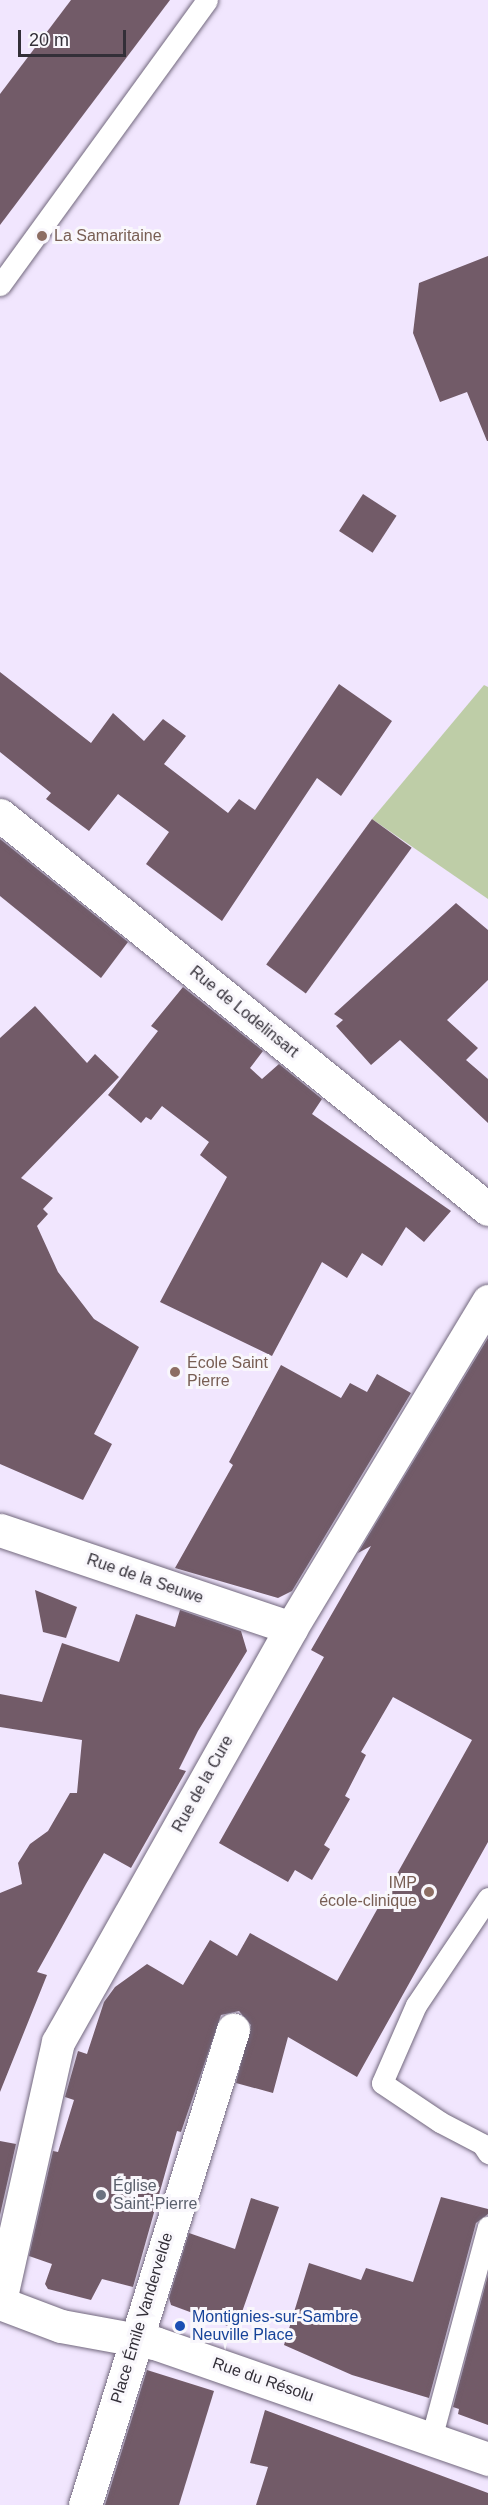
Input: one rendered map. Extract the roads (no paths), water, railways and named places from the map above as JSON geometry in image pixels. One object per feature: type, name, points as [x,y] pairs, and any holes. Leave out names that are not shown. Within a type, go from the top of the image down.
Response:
[{"type":"street","name":"Rue de Lodelinsart","points":[[0,815],[488,1209]]},
{"type":"street","name":"Rue de la Cure","points":[[0,2302],[58,2042],[291,1628],[488,1301]]},
{"type":"street","name":"Rue de la Seuwe","points":[[0,1530],[291,1628]]},
{"type":"street","name":"Place Émile Vandervelde","points":[[85,2505],[133,2341],[233,2029]]},
{"type":"street","name":"Rue du Résolu","points":[[0,2302],[61,2326],[133,2341],[155,2343],[488,2459]]},
{"type":"lane","points":[[0,285],[207,0]]},
{"type":"lane","points":[[488,1898],[416,2005],[382,2083],[440,2122],[482,2144],[488,2153]]},
{"type":"lane","points":[[431,2439],[488,2226]]},
{"type":"place","name":"La Samaritaine","points":[[42,236]]},
{"type":"place","name":"École Saint Pierre","points":[[175,1372]]},
{"type":"place","name":"IMP école-clinique","points":[[429,1892]]},
{"type":"place","name":"Église Saint-Pierre","points":[[101,2195]]},
{"type":"place","name":"Montignies-sur-Sambre Neuville Place","points":[[180,2326]]}]
